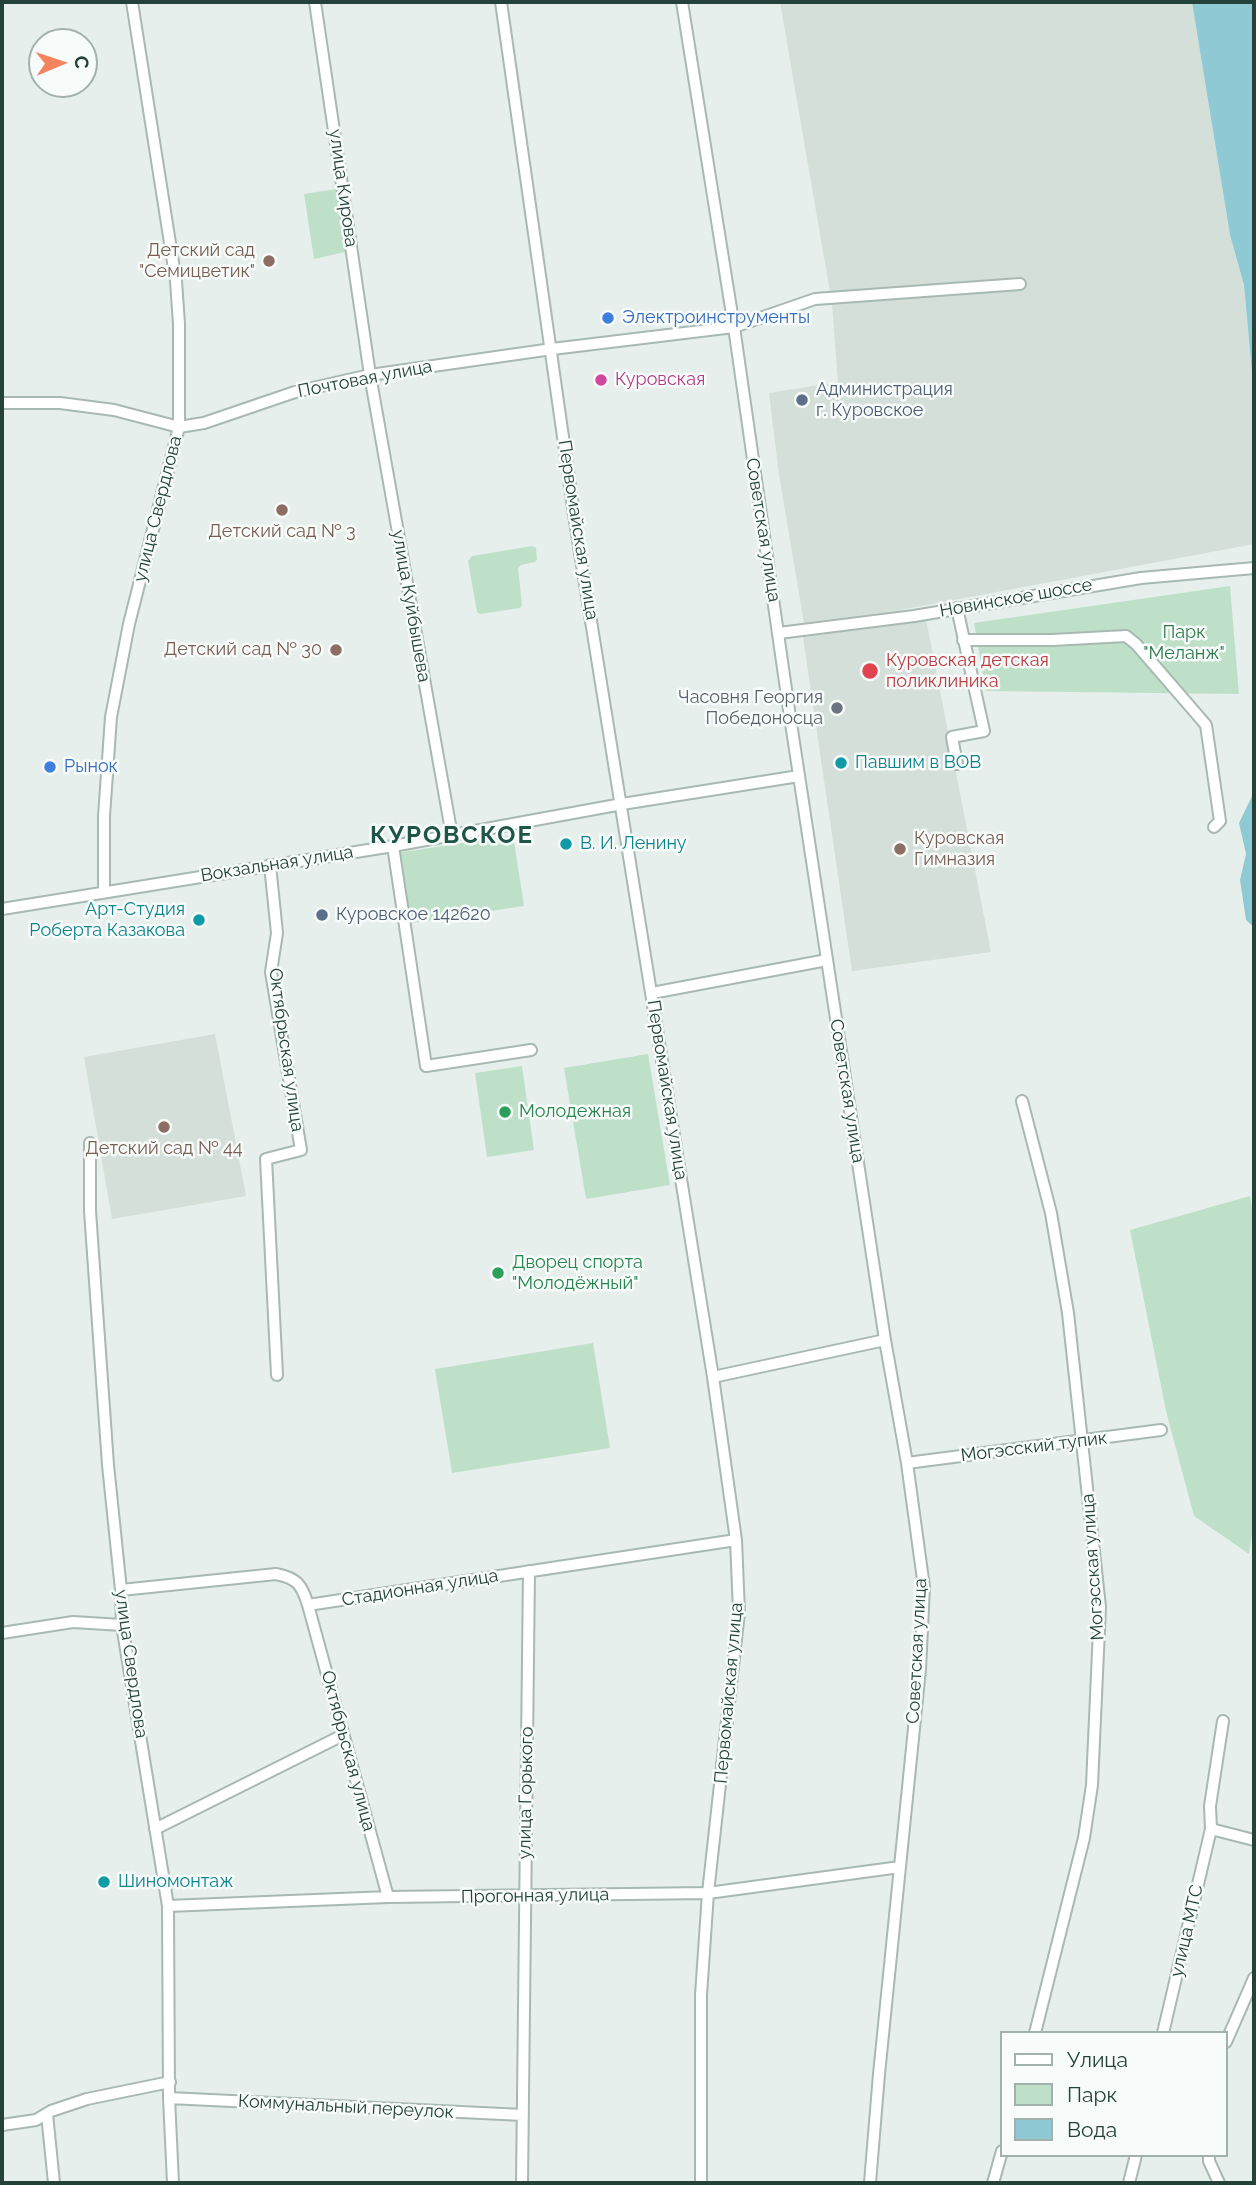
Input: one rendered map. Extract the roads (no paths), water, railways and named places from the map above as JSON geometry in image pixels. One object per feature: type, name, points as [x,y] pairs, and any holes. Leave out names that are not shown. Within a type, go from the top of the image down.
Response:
[{"type":"street","name":"улица Свердлова","points":[[104,892],[103,816],[111,717],[128,624],[179,427],[179,324],[176,281],[132,2]]},
{"type":"street","name":"улица Кирова","points":[[315,2],[370,375]]},
{"type":"street","name":"Первомайская улица","points":[[500,2],[576,528],[713,1377],[736,1540],[739,1612],[709,1893],[701,1995],[701,2183]]},
{"type":"street","name":"Советская улица","points":[[682,2],[734,327],[885,1340],[907,1463],[923,1587],[920,1669],[870,2183]]},
{"type":"street","name":"Почтовая улица","points":[[2,403],[60,403],[114,410],[179,427],[204,423],[295,392],[370,375],[734,327],[815,299],[1020,284]]},
{"type":"street","name":"улица Куйбышева","points":[[370,375],[452,836]]},
{"type":"street","name":"Новинское шоссе","points":[[779,633],[1141,578],[1254,568]]},
{"type":"street","points":[[957,608],[984,731],[953,737],[957,764]]},
{"type":"street","points":[[963,640],[1126,636],[1206,725],[1220,821],[1214,827]]},
{"type":"street","name":"Вокзальная улица","points":[[2,909],[393,846],[622,804],[799,776]]},
{"type":"street","points":[[393,846],[426,1066],[531,1050]]},
{"type":"street","name":"Октябрьская улица","points":[[270,865],[277,933],[271,972],[301,1150],[266,1158],[276,1375]]},
{"type":"street","points":[[652,993],[827,960]]},
{"type":"street","name":"Могэсская улица","points":[[1022,1101],[1052,1213],[1068,1313],[1100,1606],[1092,1785],[1078,1864],[1036,2031]]},
{"type":"street","name":"улица Свердлова","points":[[90,1143],[90,1211],[122,1625],[168,1906],[169,2098],[173,2183]]},
{"type":"street","points":[[713,1377],[885,1340]]},
{"type":"street","name":"Могэсский тупик","points":[[907,1463],[1161,1430]]},
{"type":"street","name":"Стадионная улица","points":[[308,1605],[736,1540]]},
{"type":"street","name":"улица Горького","points":[[522,2183],[529,1571]]},
{"type":"street","points":[[121,1590],[275,1574],[287,1576],[303,1587],[308,1605]]},
{"type":"street","name":"Октябрьская улица","points":[[308,1605],[388,1897]]},
{"type":"street","points":[[2,1633],[73,1622],[122,1625]]},
{"type":"street","name":"улица МТС","points":[[1163,2031],[1211,1829],[1210,1807],[1223,1721]]},
{"type":"street","points":[[155,1829],[343,1735]]},
{"type":"street","points":[[1211,1829],[1254,1840]]},
{"type":"street","name":"Прогонная улица","points":[[168,1906],[388,1897],[709,1893],[900,1867]]},
{"type":"street","points":[[1228,2037],[1254,1978]]},
{"type":"street","points":[[2,2125],[36,2120],[87,2099],[170,2082]]},
{"type":"street","name":"Коммунальный переулок","points":[[169,2098],[523,2115]]},
{"type":"street","points":[[47,2114],[54,2183]]},
{"type":"street","points":[[993,2183],[1000,2157]]},
{"type":"street","points":[[1129,2183],[1136,2157]]},
{"type":"street","points":[[1210,2157],[1219,2183]]},
{"type":"water","points":[[1192,2],[1254,2],[1254,394],[1244,285],[1230,235]]},
{"type":"water","points":[[1254,792],[1254,927],[1246,920],[1240,880],[1246,854],[1239,823]]},
{"type":"place","name":"Детский сад \"Семицветик\"","points":[[269,261]]},
{"type":"place","name":"Электроинструменты","points":[[608,318]]},
{"type":"place","name":"Куровская","points":[[601,380]]},
{"type":"place","name":"Администрация г. Куровское","points":[[802,400]]},
{"type":"place","name":"Детский сад № 3","points":[[282,510]]},
{"type":"place","name":"Детский сад № 30","points":[[336,650]]},
{"type":"place","name":"Куровская детская поликлиника","points":[[870,671]]},
{"type":"place","name":"Часовня Георгия Победоносца","points":[[837,708]]},
{"type":"place","name":"Павшим в ВОВ","points":[[841,763]]},
{"type":"place","name":"Рынок","points":[[50,767]]},
{"type":"place","name":"В. И. Ленину","points":[[566,844]]},
{"type":"place","name":"Куровская Гимназия","points":[[900,849]]},
{"type":"place","name":"Куровское 142620","points":[[322,915]]},
{"type":"place","name":"Арт-Студия Роберта Казакова","points":[[199,920]]},
{"type":"place","name":"Молодежная","points":[[505,1112]]},
{"type":"place","name":"Детский сад № 44","points":[[164,1127]]},
{"type":"place","name":"Дворец спорта \"Молодёжный\"","points":[[498,1273]]},
{"type":"place","name":"Шиномонтаж","points":[[104,1882]]},
{"type":"district","name":"КУРОВСКОЕ","points":[[452,836]]},
{"type":"park label","name":"Парк \"Меланж\"","points":[[1184,643]]}]
